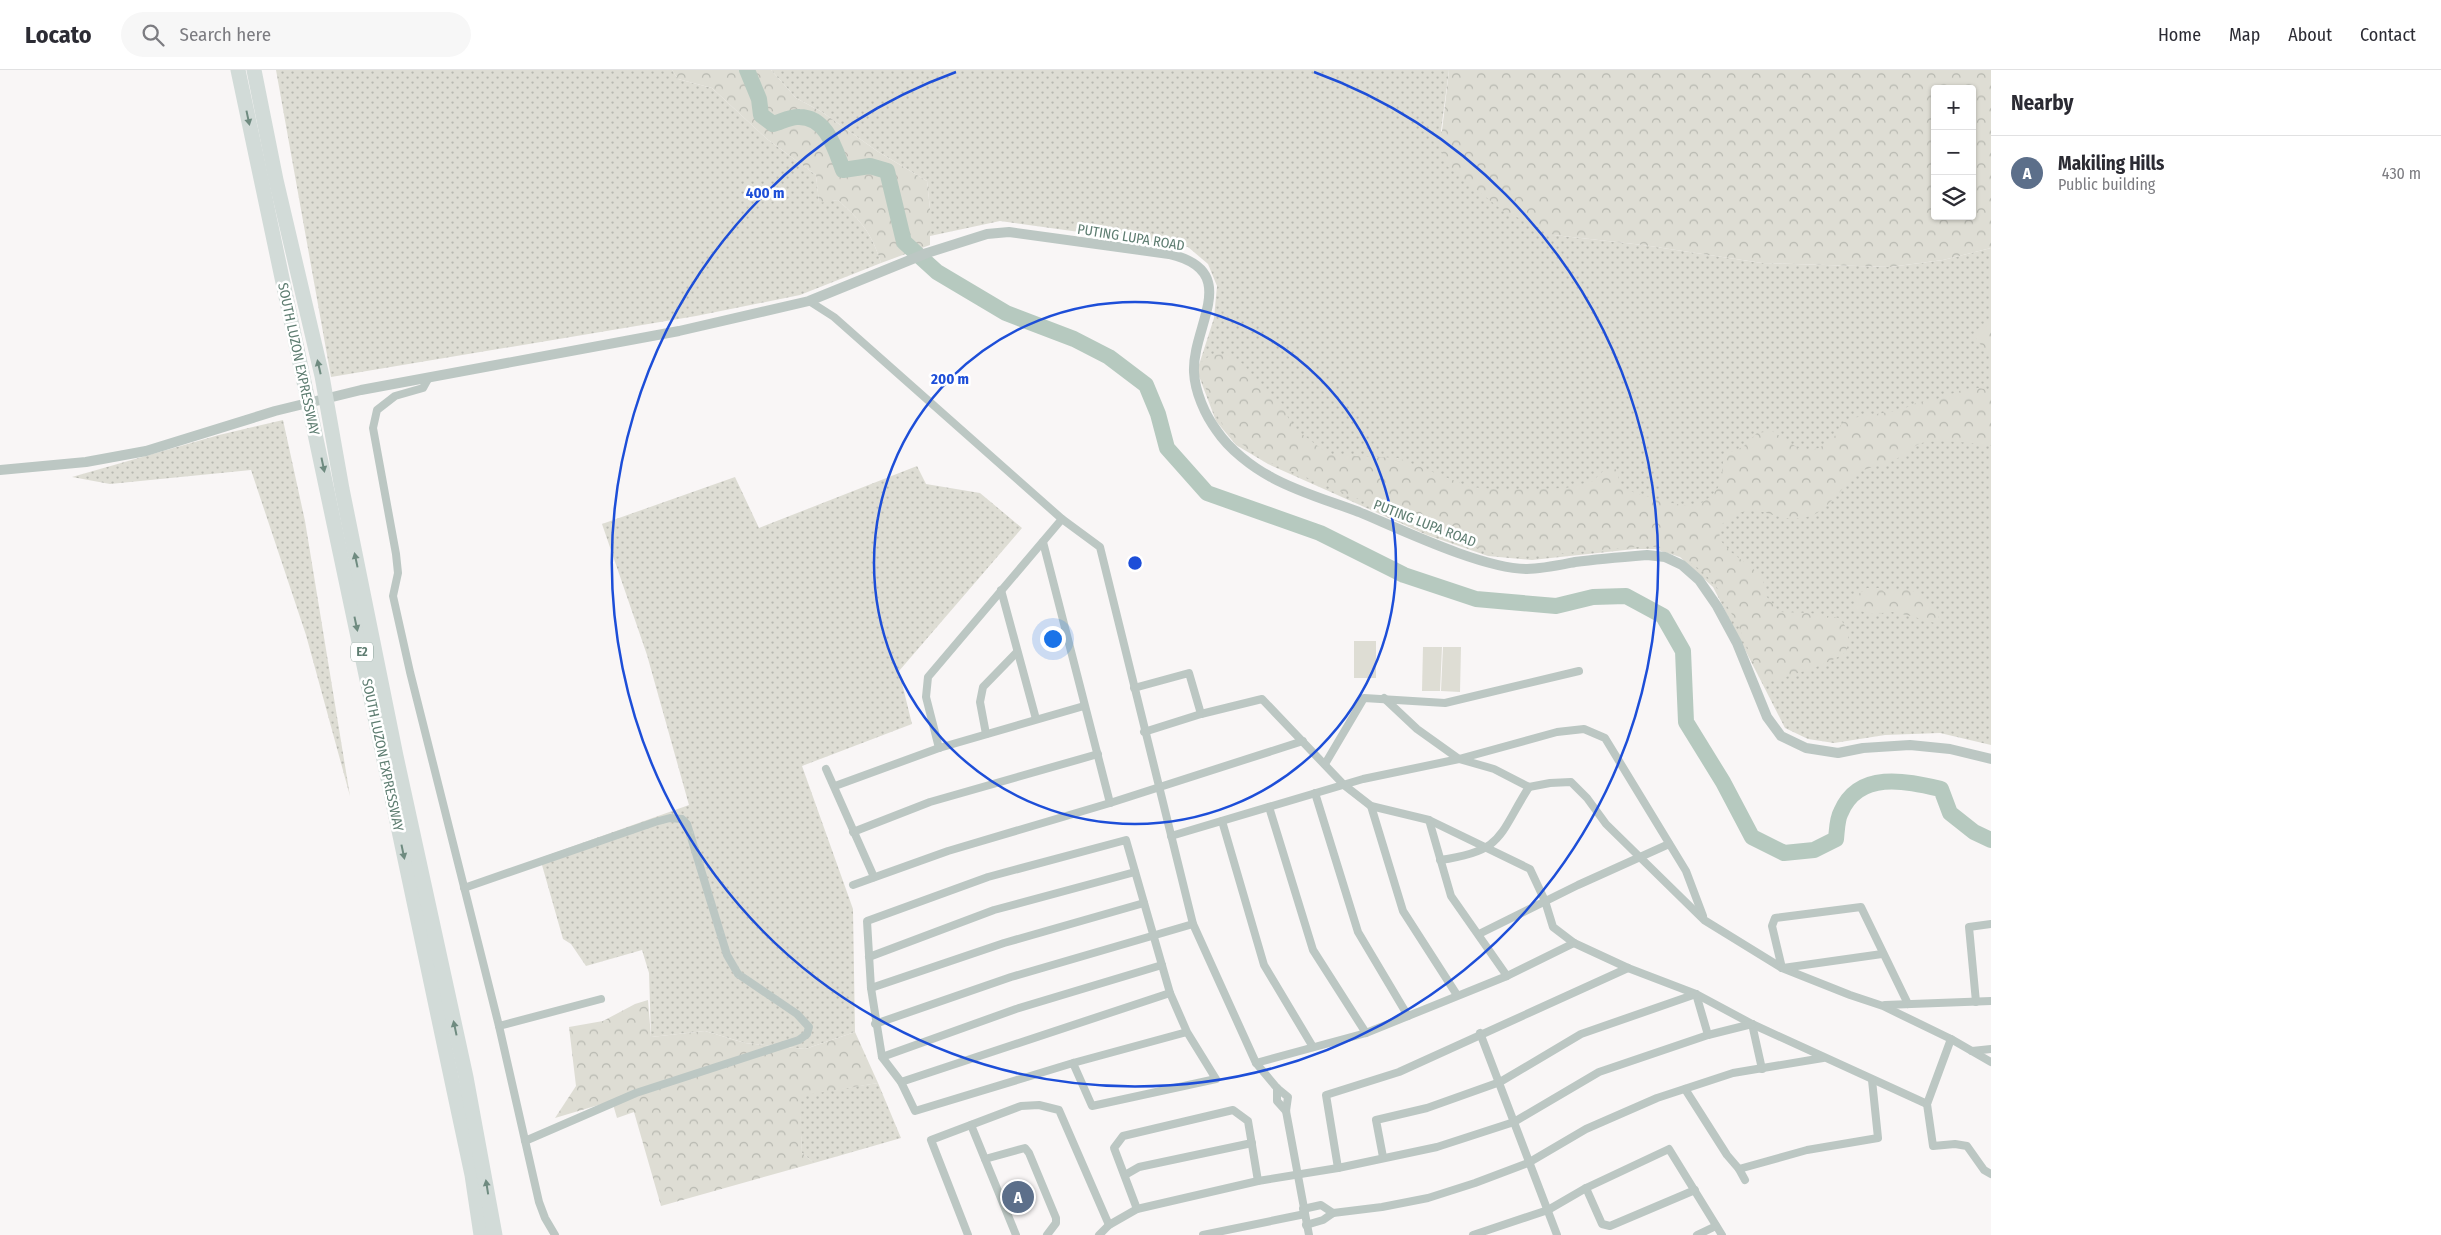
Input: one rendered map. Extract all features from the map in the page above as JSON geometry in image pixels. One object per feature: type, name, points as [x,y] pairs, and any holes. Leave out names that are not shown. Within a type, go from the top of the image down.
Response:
[{"type":"highway","name":"SOUTH LUZON EXPRESSWAY","points":[[238,70],[457,1104],[481,1235]]},
{"type":"highway","name":"SOUTH LUZON EXPRESSWAY","points":[[254,70],[322,376],[342,489],[398,766],[466,1077],[496,1235]]},
{"type":"street","name":"PUTING LUPA ROAD","points":[[0,470],[86,462],[146,451],[275,411],[361,390],[679,331],[809,301],[905,261],[988,234],[1009,232],[1184,257],[1204,272],[1209,284],[1210,302],[1200,333],[1194,372],[1204,409],[1217,432],[1240,455],[1270,477],[1464,554],[1502,566],[1527,569],[1637,556],[1665,557],[1682,565],[1699,580],[1717,606],[1737,643],[1767,717],[1781,736],[1806,748],[1838,753],[1863,748],[1910,745],[1950,749],[1991,759]]},
{"type":"street","points":[[809,301],[834,317],[1062,519],[1100,547],[1144,732],[1193,924],[1256,1063],[1277,1088],[1288,1097],[1286,1111],[1296,1174],[1309,1235]]},
{"type":"street","points":[[428,379],[423,388],[395,396],[377,410],[373,428],[396,554],[398,574],[393,596],[499,1026],[539,1202],[545,1218],[555,1235]]},
{"type":"street","points":[[939,748],[926,698],[928,677],[1062,519]]},
{"type":"street","points":[[1043,542],[1110,803]]},
{"type":"street","points":[[1001,590],[1036,719]]},
{"type":"street","points":[[986,734],[980,702],[983,687],[1017,652]]},
{"type":"street","points":[[1325,764],[1364,698],[1445,703],[1579,671]]},
{"type":"street","points":[[1134,688],[1189,673],[1201,714]]},
{"type":"street","points":[[1384,698],[1417,729],[1459,759],[1494,769],[1529,787],[1571,782],[1587,798],[1606,824],[1641,856],[1704,920],[1782,968],[1883,1006],[1951,1039],[1991,1062]]},
{"type":"street","points":[[1144,732],[1201,714],[1262,699],[1344,785],[1371,806],[1429,820],[1530,869],[1545,901],[1553,927],[1574,943],[1628,968],[1696,994],[1752,1024],[1927,1104]]},
{"type":"street","points":[[835,786],[939,748],[1084,706]]},
{"type":"street","points":[[1171,836],[1344,785],[1413,767],[1459,759],[1557,732],[1584,729],[1605,738],[1686,871],[1704,920]]},
{"type":"street","points":[[853,885],[948,851],[1110,803],[1303,741]]},
{"type":"street","points":[[853,832],[930,802],[1098,754]]},
{"type":"street","points":[[826,769],[874,877]]},
{"type":"street","points":[[1440,860],[1466,856],[1488,848],[1502,834],[1529,787]]},
{"type":"street","points":[[1315,794],[1358,932],[1408,1016]]},
{"type":"street","points":[[1371,806],[1403,911],[1457,995]]},
{"type":"street","points":[[1269,807],[1313,950],[1366,1033]]},
{"type":"street","points":[[464,888],[655,822],[670,818],[682,819],[687,824],[732,966],[738,974],[798,1014],[809,1027],[807,1034],[799,1040],[636,1093],[525,1141]]},
{"type":"street","points":[[1429,820],[1451,896],[1507,976]]},
{"type":"street","points":[[1222,821],[1264,965],[1313,1047]]},
{"type":"street","points":[[1073,1063],[1092,1106],[1216,1079],[1187,1032],[1170,993],[1126,840],[988,877],[867,921],[871,988],[882,1057],[901,1082],[915,1111],[1073,1063],[1187,1032]]},
{"type":"street","points":[[1479,934],[1545,901],[1669,844]]},
{"type":"street","points":[[869,956],[994,910],[1135,872]]},
{"type":"street","points":[[871,988],[1004,943],[1144,903]]},
{"type":"street","points":[[1782,968],[1772,926],[1774,920],[1861,907],[1864,910],[1882,954],[1908,1004]]},
{"type":"street","points":[[876,1024],[1011,977],[1154,937],[1193,924]]},
{"type":"street","points":[[1976,1002],[1968,928],[1991,924]]},
{"type":"street","points":[[1256,1063],[1366,1033],[1507,976],[1574,943]]},
{"type":"street","points":[[1782,968],[1882,954]]},
{"type":"street","points":[[882,1057],[1016,1009],[1162,965]]},
{"type":"street","points":[[1338,1168],[1326,1095],[1399,1072],[1480,1033],[1628,968]]},
{"type":"street","points":[[901,1082],[1170,993]]},
{"type":"street","points":[[1696,994],[1708,1034]]},
{"type":"street","points":[[1382,1157],[1376,1120],[1428,1108],[1500,1082],[1581,1034],[1696,994]]},
{"type":"street","points":[[499,1026],[601,999]]},
{"type":"street","points":[[1883,1006],[1991,1001]]},
{"type":"street","points":[[1099,1235],[1109,1225],[1137,1209],[1258,1181],[1338,1168],[1382,1157],[1436,1147],[1514,1122],[1599,1072],[1708,1034],[1752,1024]]},
{"type":"street","points":[[1752,1024],[1762,1069]]},
{"type":"street","points":[[1480,1033],[1557,1235]]},
{"type":"street","points":[[1951,1039],[1927,1104],[1933,1146],[1955,1144],[1966,1146],[1984,1170],[1991,1174]]},
{"type":"street","points":[[1972,1051],[1991,1049]]},
{"type":"street","points":[[1306,1225],[1323,1220],[1333,1213],[1382,1207],[1428,1198],[1528,1163],[1586,1128],[1657,1098],[1733,1073],[1824,1058]]},
{"type":"street","points":[[1739,1168],[1807,1150],[1878,1138],[1872,1080]]},
{"type":"street","points":[[1685,1089],[1726,1155],[1739,1168],[1745,1180]]},
{"type":"street","points":[[968,1235],[931,1140],[1021,1106],[1039,1105],[1059,1110],[1109,1225]]},
{"type":"street","points":[[1137,1209],[1114,1148],[1123,1136],[1233,1110],[1248,1121],[1258,1181]]},
{"type":"street","points":[[970,1126],[1016,1235]]},
{"type":"street","points":[[1124,1175],[1140,1167],[1252,1143]]},
{"type":"street","points":[[985,1159],[1025,1148],[1030,1153],[1056,1218],[1056,1223],[1046,1235]]},
{"type":"street","points":[[1473,1235],[1548,1210],[1586,1188],[1669,1149],[1722,1235]]},
{"type":"street","points":[[1586,1188],[1602,1224],[1610,1226],[1695,1190]]},
{"type":"street","points":[[1203,1235],[1304,1212],[1321,1205],[1333,1213]]},
{"type":"street","points":[[1504,1226],[1507,1235]]},
{"type":"street","points":[[1697,1235],[1716,1226]]},
{"type":"green space","points":[[276,70],[672,70],[678,79],[712,88],[767,139],[816,175],[819,202],[838,200],[870,235],[881,263],[800,295],[696,316],[331,377]]},
{"type":"green space","points":[[672,70],[771,70],[796,98],[822,112],[877,151],[927,181],[930,209],[930,245],[881,263],[870,235],[838,200],[819,203],[816,175],[767,139],[712,88],[678,79]]},
{"type":"green space","points":[[771,70],[1449,70],[1441,131],[1554,235],[1643,245],[1762,263],[1890,267],[1943,260],[1991,248],[1991,745],[1940,733],[1885,735],[1834,743],[1808,739],[1785,728],[1713,587],[1680,557],[1655,549],[1635,549],[1532,560],[1488,556],[1427,535],[1268,464],[1236,445],[1216,421],[1197,371],[1214,318],[1217,286],[1208,264],[1188,247],[1000,221],[930,236],[927,181],[877,151],[822,112],[796,98]]},
{"type":"green space","points":[[1449,70],[1991,70],[1991,248],[1943,260],[1890,267],[1762,263],[1643,245],[1554,235],[1502,210],[1447,166],[1440,148]]},
{"type":"green space","points":[[1991,325],[1991,350],[1983,348],[1975,333],[1979,328]]},
{"type":"green space","points":[[1228,354],[1243,364],[1270,396],[1282,403],[1289,420],[1298,431],[1323,450],[1335,455],[1398,458],[1470,487],[1505,490],[1566,488],[1593,481],[1604,470],[1613,468],[1618,471],[1619,487],[1645,496],[1694,506],[1707,499],[1720,484],[1725,454],[1743,447],[1757,433],[1772,431],[1806,451],[1819,448],[1833,439],[1842,423],[1852,418],[1901,410],[1916,403],[1937,399],[1965,389],[1991,390],[1991,446],[1965,442],[1925,442],[1894,460],[1867,468],[1859,473],[1816,514],[1797,518],[1785,518],[1756,511],[1746,511],[1734,516],[1721,525],[1719,539],[1731,552],[1763,579],[1766,596],[1780,612],[1810,613],[1839,618],[1847,630],[1848,643],[1846,652],[1816,667],[1763,684],[1738,625],[1716,586],[1702,571],[1673,550],[1648,546],[1518,557],[1488,552],[1271,463],[1238,441],[1223,425],[1217,416],[1202,379],[1200,363],[1211,355]]},
{"type":"green space","points":[[283,420],[305,521],[350,796],[306,635],[251,470],[110,484],[72,477],[219,435]]},
{"type":"green space","points":[[917,466],[926,484],[980,493],[1022,528],[899,671],[912,724],[802,766],[853,909],[855,1032],[805,1049],[745,1043],[705,1031],[651,1037],[649,973],[642,950],[586,966],[571,944],[563,939],[540,858],[689,805],[647,655],[602,524],[735,477],[759,528]]},
{"type":"green space","points":[[1867,588],[1881,588],[1884,592],[1900,589],[1913,591],[1930,605],[1941,622],[1938,624],[1892,612],[1873,614],[1856,610],[1853,598]]},
{"type":"green space","points":[[1354,641],[1376,641],[1376,678],[1354,678]]},
{"type":"green space","points":[[1423,647],[1442,647],[1440,691],[1422,691]]},
{"type":"green space","points":[[1443,647],[1461,647],[1460,692],[1441,691]]},
{"type":"green space","points":[[648,1000],[651,1037],[705,1031],[745,1043],[805,1049],[855,1032],[878,1083],[800,1096],[802,1153],[814,1163],[661,1206],[634,1112],[617,1118],[612,1101],[555,1118],[576,1086],[569,1027],[603,1021],[635,1004]]},
{"type":"green space","points":[[878,1083],[901,1138],[814,1163],[802,1153],[799,1095]]},
{"type":"waterway","points":[[747,70],[759,99],[761,115],[773,124],[793,117],[809,118],[823,128],[833,144],[843,170],[870,166],[887,171],[904,242],[937,272],[1006,313],[1074,339],[1109,357],[1146,385],[1158,414],[1167,448],[1207,493],[1320,533],[1404,575],[1476,599],[1556,606],[1593,597],[1626,596],[1663,616],[1683,651],[1686,722],[1723,782],[1752,837],[1784,853],[1814,850],[1836,839],[1840,815],[1849,799],[1859,790],[1871,784],[1899,782],[1941,789],[1950,813],[1974,832],[1991,840]]},
{"type":"place","name":"Makiling Hills","points":[[1018,1197]]}]
